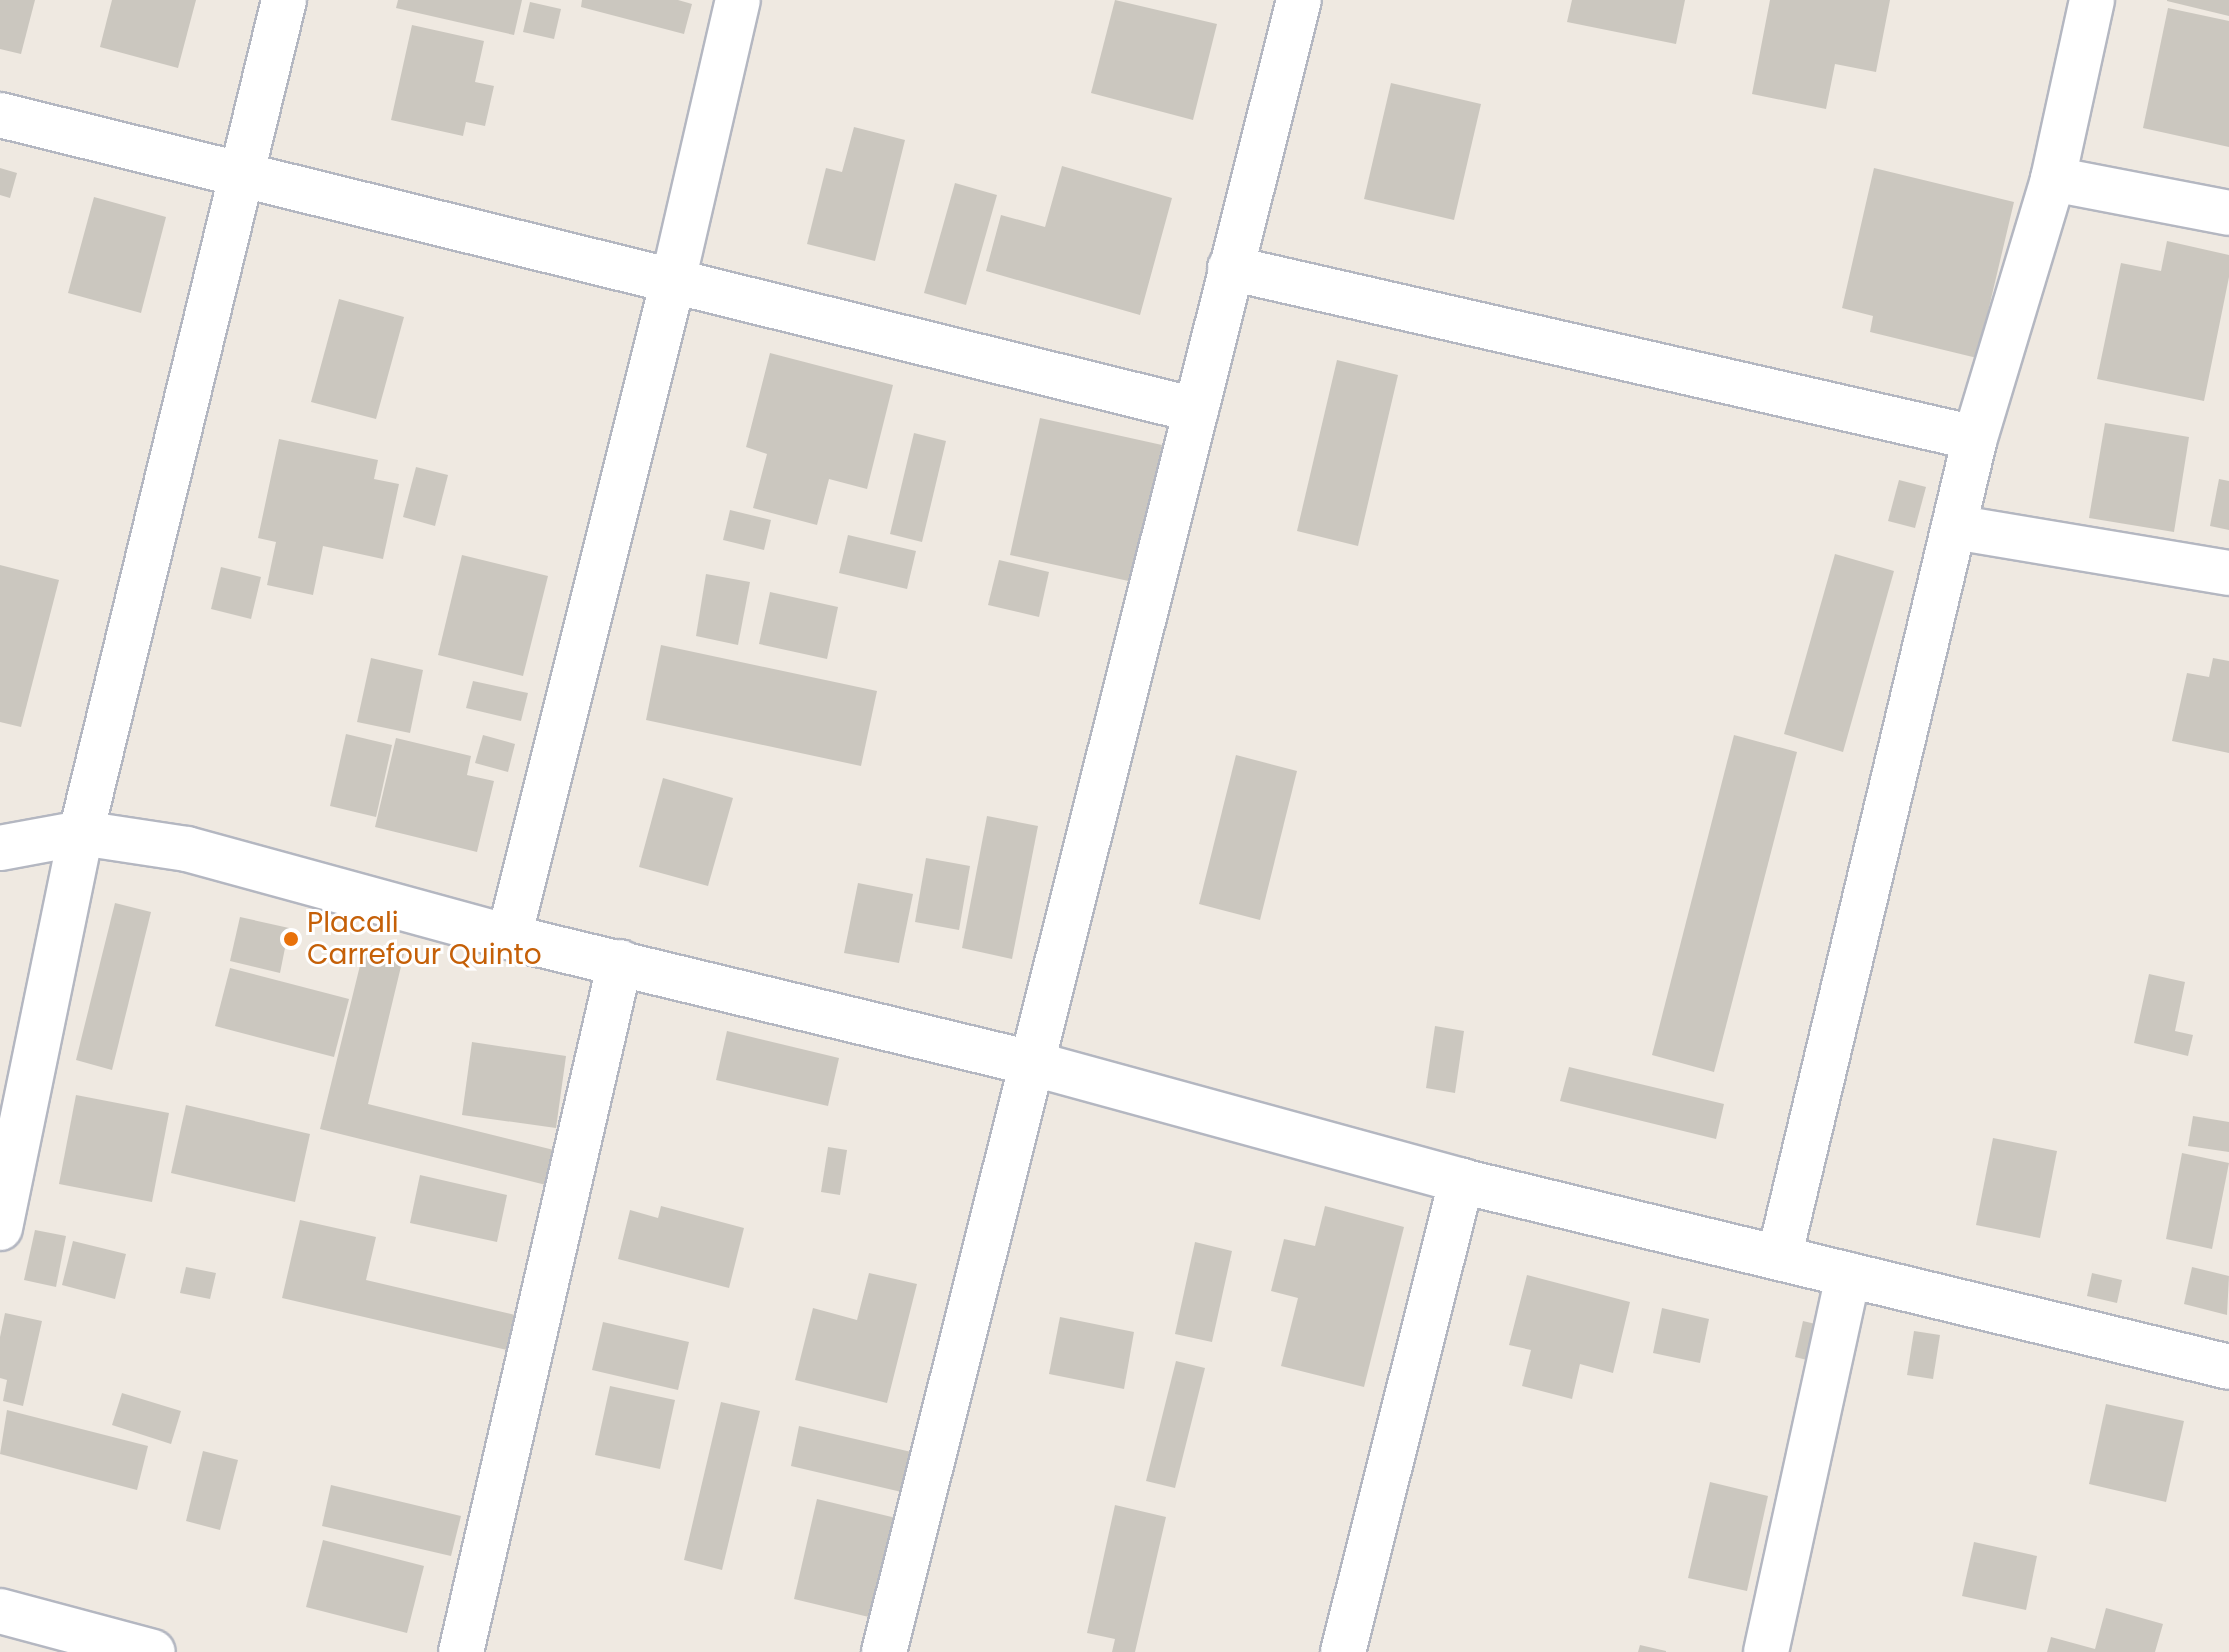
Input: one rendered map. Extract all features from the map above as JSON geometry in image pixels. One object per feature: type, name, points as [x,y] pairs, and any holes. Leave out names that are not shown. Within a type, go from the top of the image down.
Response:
[{"type":"street","points":[[3,1207],[81,833],[284,0]]},
{"type":"street","points":[[509,937],[673,281],[738,0]]},
{"type":"street","points":[[884,1652],[1299,0]]},
{"type":"street","points":[[1779,1258],[1975,438],[2053,179],[2092,0]]},
{"type":"street","points":[[0,115],[1196,410]]},
{"type":"street","points":[[2053,179],[2229,213]]},
{"type":"street","points":[[1230,268],[1975,438]]},
{"type":"street","points":[[1954,527],[2229,573]]},
{"type":"street","points":[[0,848],[81,833],[187,849],[509,937],[1031,1063],[1461,1181],[2229,1367]]},
{"type":"street","points":[[461,1652],[620,962]]},
{"type":"street","points":[[1343,1652],[1461,1181]]},
{"type":"street","points":[[1766,1652],[1848,1275]]},
{"type":"street","points":[[0,1611],[153,1652]]},
{"type":"building","points":[[0,0],[35,0],[21,54],[0,49]]},
{"type":"building","points":[[112,0],[196,0],[178,68],[100,47]]},
{"type":"building","points":[[398,0],[522,0],[514,35],[396,8]]},
{"type":"building","points":[[582,0],[678,0],[692,4],[684,34],[581,7]]},
{"type":"building","points":[[1115,0],[1217,24],[1193,120],[1091,93]]},
{"type":"building","points":[[1572,0],[1685,0],[1676,44],[1567,22]]},
{"type":"building","points":[[1770,0],[1890,0],[1876,72],[1835,64],[1826,109],[1752,94]]},
{"type":"building","points":[[2229,0],[2229,16],[2167,1]]},
{"type":"building","points":[[530,2],[561,9],[554,39],[523,32]]},
{"type":"building","points":[[2168,8],[2229,21],[2229,147],[2143,128]]},
{"type":"building","points":[[412,25],[484,41],[475,82],[494,86],[485,126],[466,122],[463,136],[391,120]]},
{"type":"building","points":[[1391,83],[1481,104],[1454,220],[1364,199]]},
{"type":"building","points":[[854,127],[905,140],[875,261],[807,244],[826,168],[842,172]]},
{"type":"building","points":[[1062,166],[1172,198],[1140,315],[986,271],[1001,215],[1045,227]]},
{"type":"building","points":[[0,168],[17,173],[10,198],[0,195]]},
{"type":"building","points":[[1874,168],[2014,202],[1977,358],[1870,332],[1873,316],[1842,308]]},
{"type":"building","points":[[955,183],[997,195],[966,305],[924,293]]},
{"type":"building","points":[[94,197],[166,217],[141,313],[68,293]]},
{"type":"building","points":[[2167,241],[2229,255],[2229,277],[2204,401],[2097,379],[2121,263],[2161,271]]},
{"type":"building","points":[[339,299],[404,317],[376,419],[311,402]]},
{"type":"building","points":[[770,353],[893,385],[867,489],[829,479],[817,525],[753,508],[767,454],[746,447]]},
{"type":"building","points":[[1337,360],[1398,375],[1358,546],[1297,531]]},
{"type":"building","points":[[1040,418],[1162,445],[1133,582],[1010,555]]},
{"type":"building","points":[[2105,423],[2189,437],[2174,532],[2089,518]]},
{"type":"building","points":[[914,433],[946,441],[922,542],[890,534]]},
{"type":"building","points":[[279,439],[378,460],[374,479],[399,484],[383,559],[323,546],[313,595],[267,585],[276,542],[258,538]]},
{"type":"building","points":[[416,467],[448,475],[435,526],[403,517]]},
{"type":"building","points":[[2219,479],[2229,481],[2229,530],[2210,526]]},
{"type":"building","points":[[1899,480],[1926,487],[1915,528],[1888,521]]},
{"type":"building","points":[[730,510],[771,520],[764,550],[723,540]]},
{"type":"building","points":[[848,535],[916,551],[907,589],[839,573]]},
{"type":"building","points":[[1835,554],[1894,571],[1843,752],[1784,734]]},
{"type":"building","points":[[462,555],[548,576],[523,676],[438,655]]},
{"type":"building","points":[[999,560],[1049,572],[1039,617],[988,605]]},
{"type":"building","points":[[0,565],[59,580],[21,727],[0,722]]},
{"type":"building","points":[[221,567],[261,577],[251,619],[211,609]]},
{"type":"building","points":[[706,574],[750,582],[738,645],[696,636]]},
{"type":"building","points":[[770,592],[838,607],[827,659],[759,644]]},
{"type":"building","points":[[661,645],[877,691],[861,766],[646,720]]},
{"type":"building","points":[[371,658],[423,670],[410,733],[357,722]]},
{"type":"building","points":[[2213,658],[2229,661],[2229,753],[2172,741],[2187,673],[2209,677]]},
{"type":"building","points":[[473,681],[528,693],[521,721],[466,708]]},
{"type":"building","points":[[346,734],[392,745],[376,817],[330,806]]},
{"type":"building","points":[[483,735],[515,744],[508,772],[475,763]]},
{"type":"building","points":[[1734,735],[1797,752],[1714,1072],[1652,1055]]},
{"type":"building","points":[[396,738],[471,756],[467,775],[494,781],[477,852],[375,827]]},
{"type":"building","points":[[1236,755],[1297,771],[1260,920],[1199,904]]},
{"type":"building","points":[[663,778],[733,798],[708,886],[639,867]]},
{"type":"building","points":[[987,816],[1038,826],[1012,959],[962,948]]},
{"type":"building","points":[[926,858],[970,866],[959,930],[915,922]]},
{"type":"building","points":[[858,883],[913,894],[899,963],[844,953]]},
{"type":"building","points":[[115,903],[151,912],[112,1070],[76,1060]]},
{"type":"building","points":[[240,917],[289,928],[280,973],[230,961]]},
{"type":"building","points":[[365,945],[404,954],[368,1104],[558,1151],[550,1186],[320,1129]]},
{"type":"building","points":[[230,968],[349,999],[334,1057],[215,1026]]},
{"type":"building","points":[[2149,974],[2185,982],[2175,1031],[2193,1035],[2188,1056],[2134,1043]]},
{"type":"building","points":[[1435,1026],[1464,1031],[1455,1093],[1426,1088]]},
{"type":"building","points":[[727,1031],[839,1058],[828,1106],[716,1080]]},
{"type":"building","points":[[472,1042],[566,1056],[556,1128],[462,1115]]},
{"type":"building","points":[[1569,1067],[1724,1104],[1716,1139],[1560,1101]]},
{"type":"building","points":[[76,1095],[169,1113],[152,1202],[59,1184]]},
{"type":"building","points":[[186,1105],[310,1134],[295,1202],[171,1173]]},
{"type":"building","points":[[2193,1116],[2229,1122],[2229,1152],[2188,1146]]},
{"type":"building","points":[[1993,1138],[2057,1151],[2040,1238],[1976,1225]]},
{"type":"building","points":[[828,1147],[847,1150],[840,1195],[821,1192]]},
{"type":"building","points":[[2182,1153],[2229,1163],[2212,1249],[2166,1239]]},
{"type":"building","points":[[420,1175],[507,1195],[497,1242],[410,1223]]},
{"type":"building","points":[[661,1206],[744,1228],[729,1288],[618,1259],[630,1210],[658,1218]]},
{"type":"building","points":[[1325,1206],[1404,1227],[1364,1387],[1281,1366],[1298,1298],[1271,1291],[1284,1239],[1315,1246]]},
{"type":"building","points":[[300,1220],[376,1237],[366,1280],[515,1315],[507,1350],[282,1298]]},
{"type":"building","points":[[35,1230],[66,1236],[56,1287],[24,1280]]},
{"type":"building","points":[[73,1241],[126,1254],[115,1299],[62,1285]]},
{"type":"building","points":[[1195,1242],[1232,1251],[1212,1342],[1175,1334]]},
{"type":"building","points":[[186,1267],[216,1273],[210,1299],[180,1293]]},
{"type":"building","points":[[2192,1267],[2229,1276],[2227,1315],[2184,1304]]},
{"type":"building","points":[[869,1273],[917,1284],[887,1403],[795,1380],[813,1308],[857,1320]]},
{"type":"building","points":[[2092,1273],[2122,1280],[2117,1303],[2087,1296]]},
{"type":"building","points":[[1527,1275],[1630,1302],[1613,1373],[1580,1364],[1572,1399],[1522,1386],[1531,1350],[1509,1345]]},
{"type":"building","points":[[1662,1308],[1709,1319],[1700,1363],[1653,1353]]},
{"type":"building","points":[[5,1313],[42,1321],[23,1406],[3,1401],[7,1380],[0,1378],[0,1337]]},
{"type":"building","points":[[1060,1317],[1134,1332],[1124,1389],[1049,1374]]},
{"type":"building","points":[[1803,1321],[1828,1327],[1819,1363],[1795,1357]]},
{"type":"building","points":[[603,1322],[689,1342],[678,1390],[592,1370]]},
{"type":"building","points":[[1914,1331],[1940,1335],[1933,1379],[1907,1375]]},
{"type":"building","points":[[1176,1361],[1205,1368],[1175,1488],[1146,1481]]},
{"type":"building","points":[[610,1386],[675,1400],[660,1469],[595,1455]]},
{"type":"building","points":[[122,1393],[181,1411],[171,1444],[112,1425]]},
{"type":"building","points":[[721,1402],[760,1411],[722,1570],[684,1560]]},
{"type":"building","points":[[2106,1404],[2184,1421],[2166,1502],[2089,1484]]},
{"type":"building","points":[[7,1410],[148,1446],[137,1490],[0,1454]]},
{"type":"building","points":[[799,1426],[920,1454],[910,1494],[791,1466]]},
{"type":"building","points":[[203,1451],[238,1460],[220,1530],[186,1521]]},
{"type":"building","points":[[1710,1482],[1768,1496],[1747,1591],[1688,1578]]},
{"type":"building","points":[[331,1485],[461,1516],[451,1556],[322,1526]]},
{"type":"building","points":[[817,1499],[896,1518],[873,1618],[794,1599]]},
{"type":"building","points":[[1115,1505],[1166,1517],[1135,1652],[1112,1652],[1115,1639],[1087,1633]]},
{"type":"building","points":[[323,1540],[424,1566],[407,1633],[306,1607]]},
{"type":"building","points":[[1974,1542],[2037,1556],[2026,1610],[1962,1596]]},
{"type":"building","points":[[2106,1608],[2163,1624],[2155,1652],[2047,1652],[2051,1637],[2095,1649]]},
{"type":"building","points":[[1640,1645],[1666,1651],[1666,1652],[1638,1652]]},
{"type":"place","name":"Placali Carrefour Quinto","points":[[291,939]]}]
